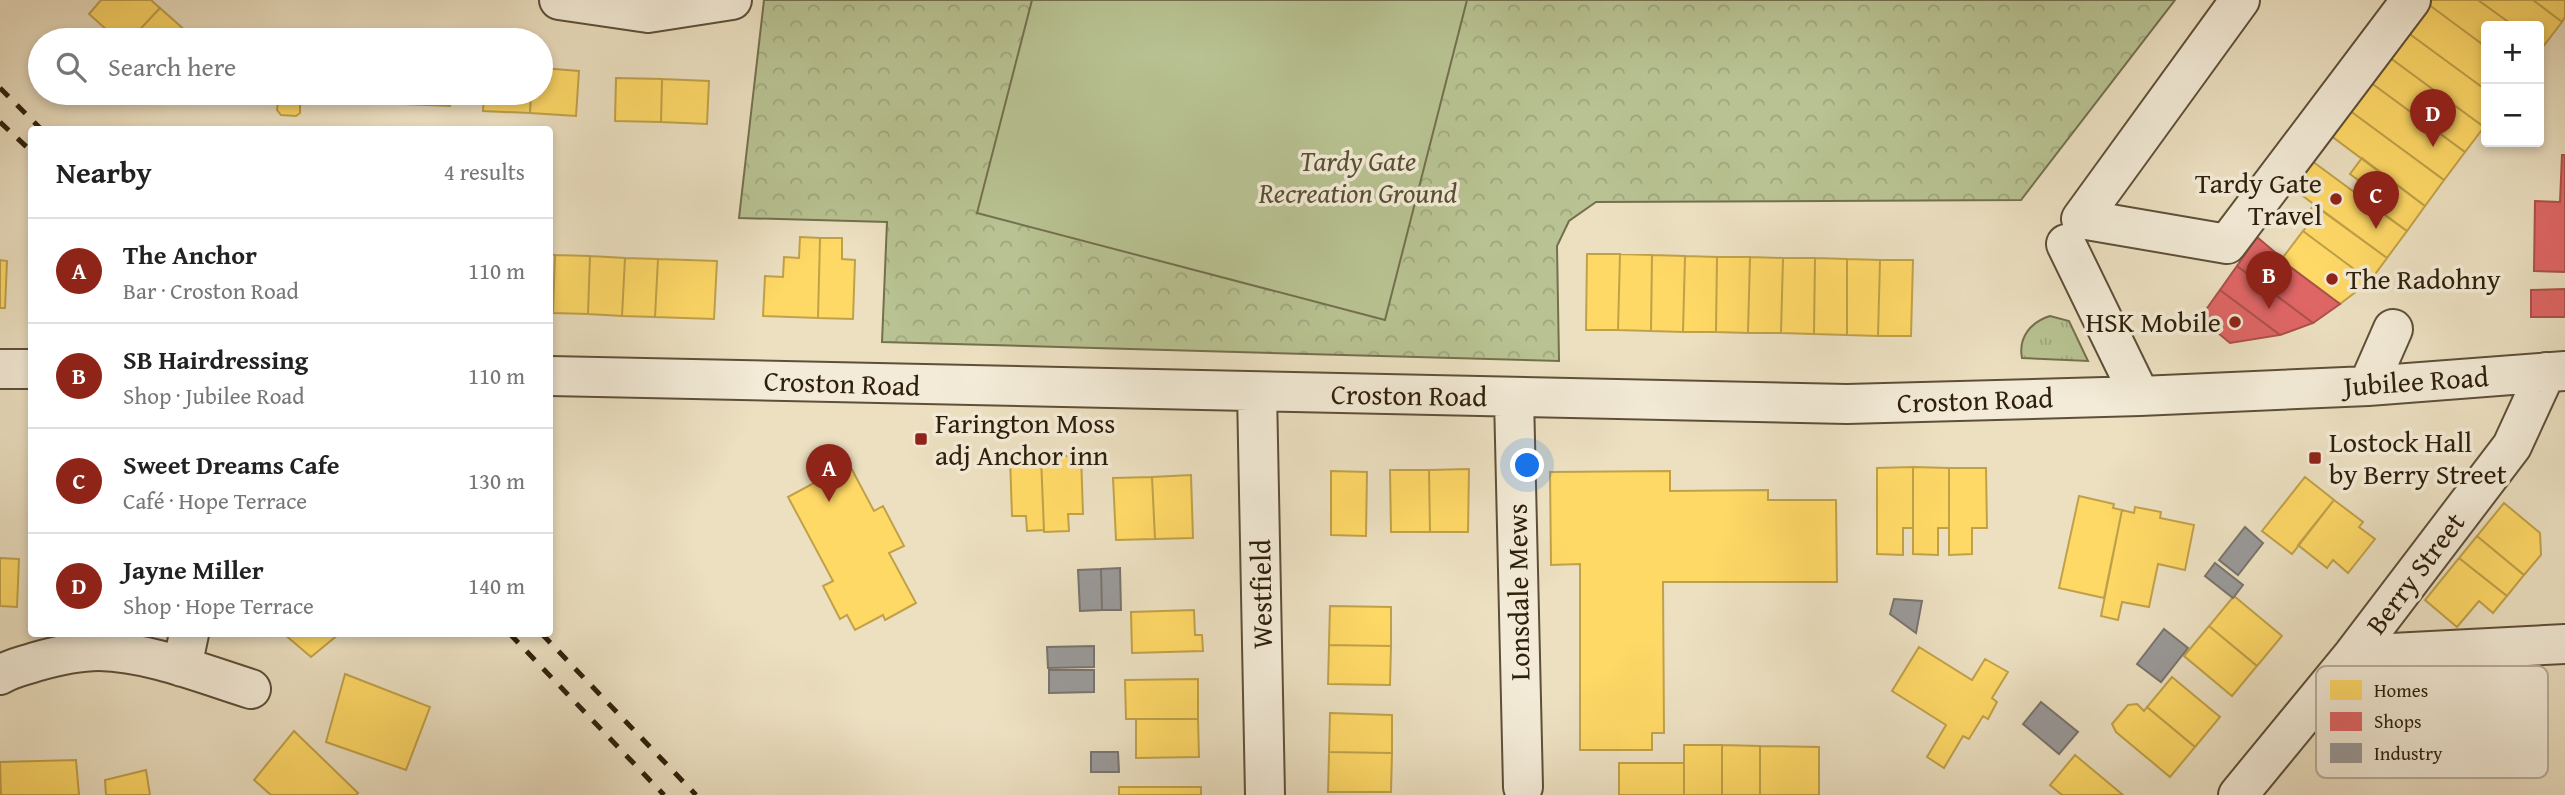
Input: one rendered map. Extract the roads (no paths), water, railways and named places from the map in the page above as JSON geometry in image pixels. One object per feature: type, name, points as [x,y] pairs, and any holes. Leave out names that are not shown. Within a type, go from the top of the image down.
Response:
[{"type":"street","points":[[559,0],[648,13],[732,0]]},
{"type":"street","points":[[2240,0],[2081,219],[2227,244],[2412,0]]},
{"type":"street","points":[[2066,244],[2140,396]]},
{"type":"street","points":[[2368,386],[2393,329]]},
{"type":"street","points":[[0,369],[28,369]]},
{"type":"street","name":"Jubilee Road","points":[[2267,389],[2368,386],[2555,371]]},
{"type":"street","name":"Berry Street","points":[[2344,666],[2512,446],[2555,371]]},
{"type":"street","name":"Croston Road","points":[[553,376],[1847,404],[2140,396],[2267,389]]},
{"type":"street","name":"Westfield","points":[[1257,392],[1265,795]]},
{"type":"street","name":"Lonsdale Mews","points":[[1514,397],[1523,787]]},
{"type":"street","points":[[2353,655],[2565,644]]},
{"type":"street","points":[[0,675],[8,670],[59,655],[99,651],[134,656],[185,650],[251,689]]},
{"type":"street","name":"Berry Street","points":[[2238,795],[2316,700]]},
{"type":"railway","points":[[0,88],[38,126]]},
{"type":"railway","points":[[0,122],[28,148]]},
{"type":"railway","points":[[513,637],[664,795]]},
{"type":"railway","points":[[545,637],[696,795]]},
{"type":"place","name":"Jayne Miller","points":[[2433,147]]},
{"type":"place","name":"Tardy Gate Travel","points":[[2336,199]]},
{"type":"place","name":"Sweet Dreams Cafe","points":[[2376,229]]},
{"type":"place","name":"The Radohny","points":[[2332,279]]},
{"type":"place","name":"SB Hairdressing","points":[[2269,309]]},
{"type":"place","name":"HSK Mobile","points":[[2235,322]]},
{"type":"place","name":"Farington Moss adj Anchor inn","points":[[921,439]]},
{"type":"place","name":"Lostock Hall by Berry Street","points":[[2315,458]]},
{"type":"place","name":"The Anchor","points":[[829,502]]},
{"type":"park label","name":"Tardy Gate Recreation Ground","points":[[1358,177]]}]
